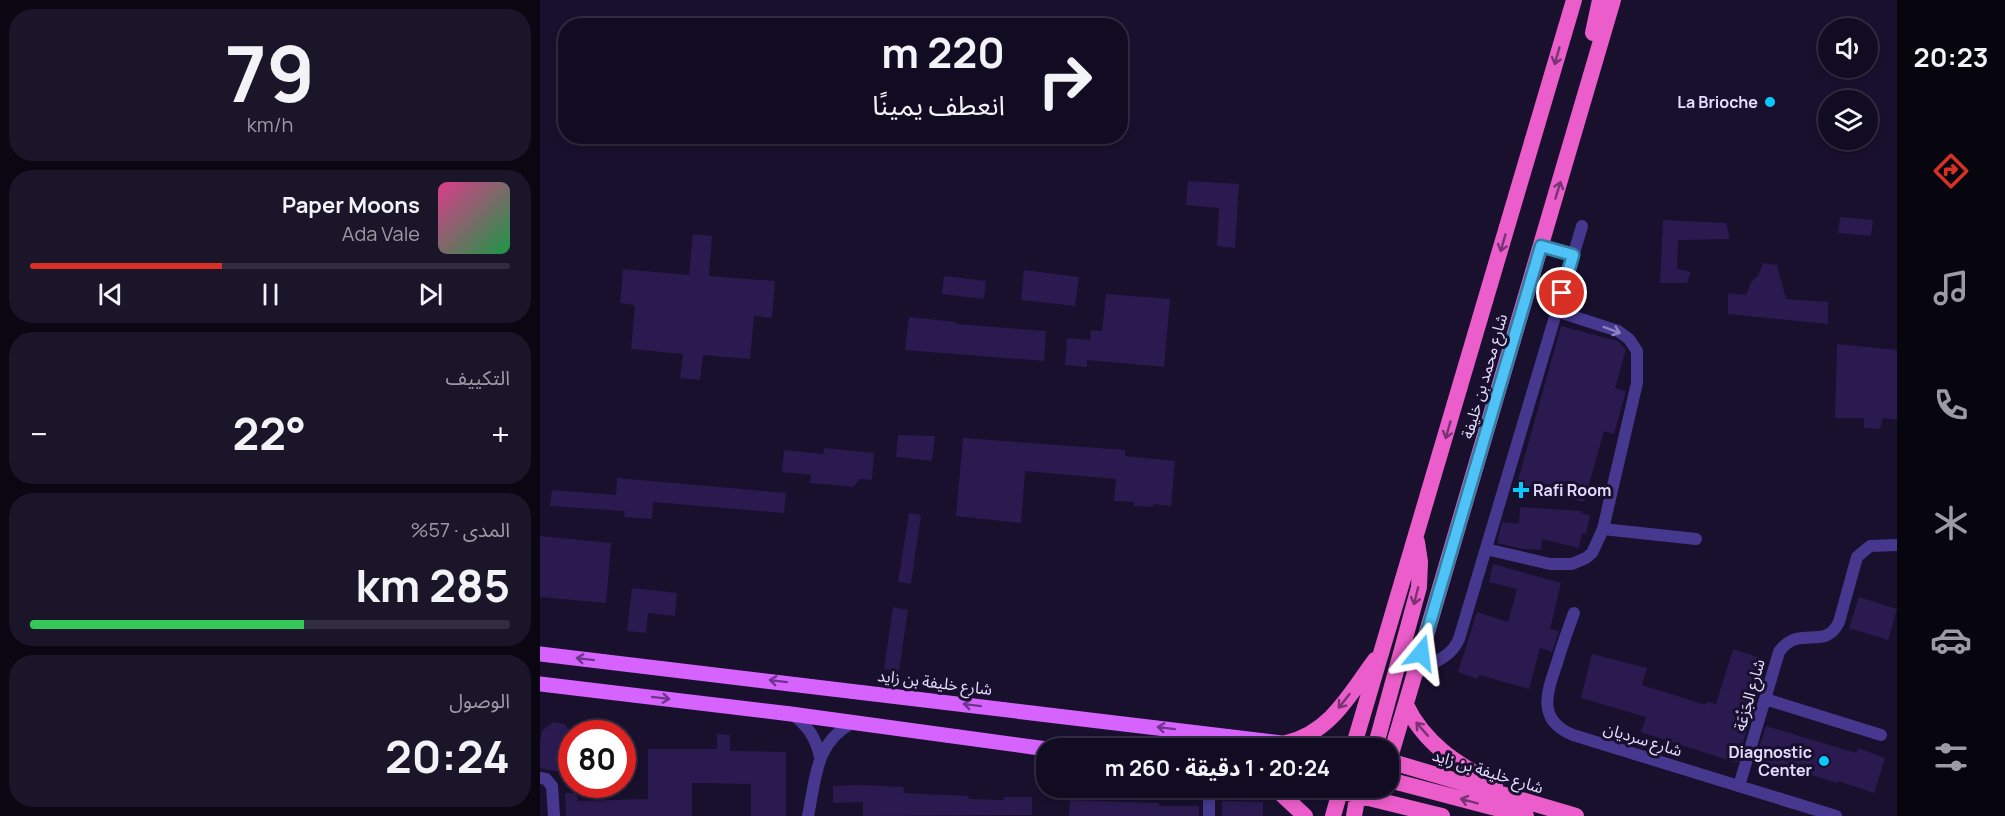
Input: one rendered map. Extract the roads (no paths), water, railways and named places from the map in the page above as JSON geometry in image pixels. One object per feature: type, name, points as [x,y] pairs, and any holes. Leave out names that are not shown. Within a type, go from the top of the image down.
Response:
[{"type":"highway","name":"شارع محمد بن خليفة","points":[[1356,738],[1574,0]]},
{"type":"highway","name":"شارع محمد بن خليفة","points":[[1396,738],[1592,72],[1609,1]]},
{"type":"highway","points":[[1378,738],[1419,586],[1420,562],[1416,538]]},
{"type":"highway","points":[[1302,738],[1330,720],[1383,648]]},
{"type":"highway","points":[[1406,705],[1418,726],[1448,757],[1520,799]]},
{"type":"highway","name":"شارع خليفة بن زايد","points":[[1399,764],[1576,816]]},
{"type":"highway","points":[[1399,783],[1526,816]]},
{"type":"highway","points":[[1286,798],[1305,816]]},
{"type":"highway","points":[[1333,816],[1345,798]]},
{"type":"highway","points":[[1351,798],[1353,816]]},
{"type":"highway","points":[[1376,798],[1433,815]]},
{"type":"main road","name":"شارع خليفة بن زايد","points":[[540,654],[1244,738]]},
{"type":"main road","points":[[540,684],[854,722],[1036,747]]},
{"type":"street","points":[[1414,676],[1426,666],[1446,657],[1456,645],[1582,226]]},
{"type":"street","points":[[1541,246],[1573,255]]},
{"type":"street","points":[[1486,549],[1550,564],[1572,564],[1592,553],[1603,529],[1636,383],[1636,351],[1629,339],[1618,332],[1556,311]]},
{"type":"street","points":[[1603,529],[1696,539]]},
{"type":"street","name":"شارع الجَزْعَة","points":[[1739,786],[1777,657],[1782,647],[1797,637],[1825,636],[1837,626],[1855,563],[1861,553],[1875,545],[1897,545]]},
{"type":"street","name":"شارع سرديان","points":[[1574,613],[1547,693],[1547,707],[1556,725],[1573,735],[1836,816]]},
{"type":"street","points":[[1765,699],[1881,735]]},
{"type":"street","points":[[791,714],[811,732],[820,757]]},
{"type":"street","points":[[808,816],[820,757],[833,736],[854,722]]},
{"type":"street","points":[[540,778],[546,779],[552,786],[554,816]]},
{"type":"street","points":[[1209,800],[1209,816]]},
{"type":"place","name":"La Brioche","points":[[1770,102]]},
{"type":"place","name":"Rafi Room","points":[[1521,490]]},
{"type":"place","name":"Diagnostic Center","points":[[1824,761]]}]
